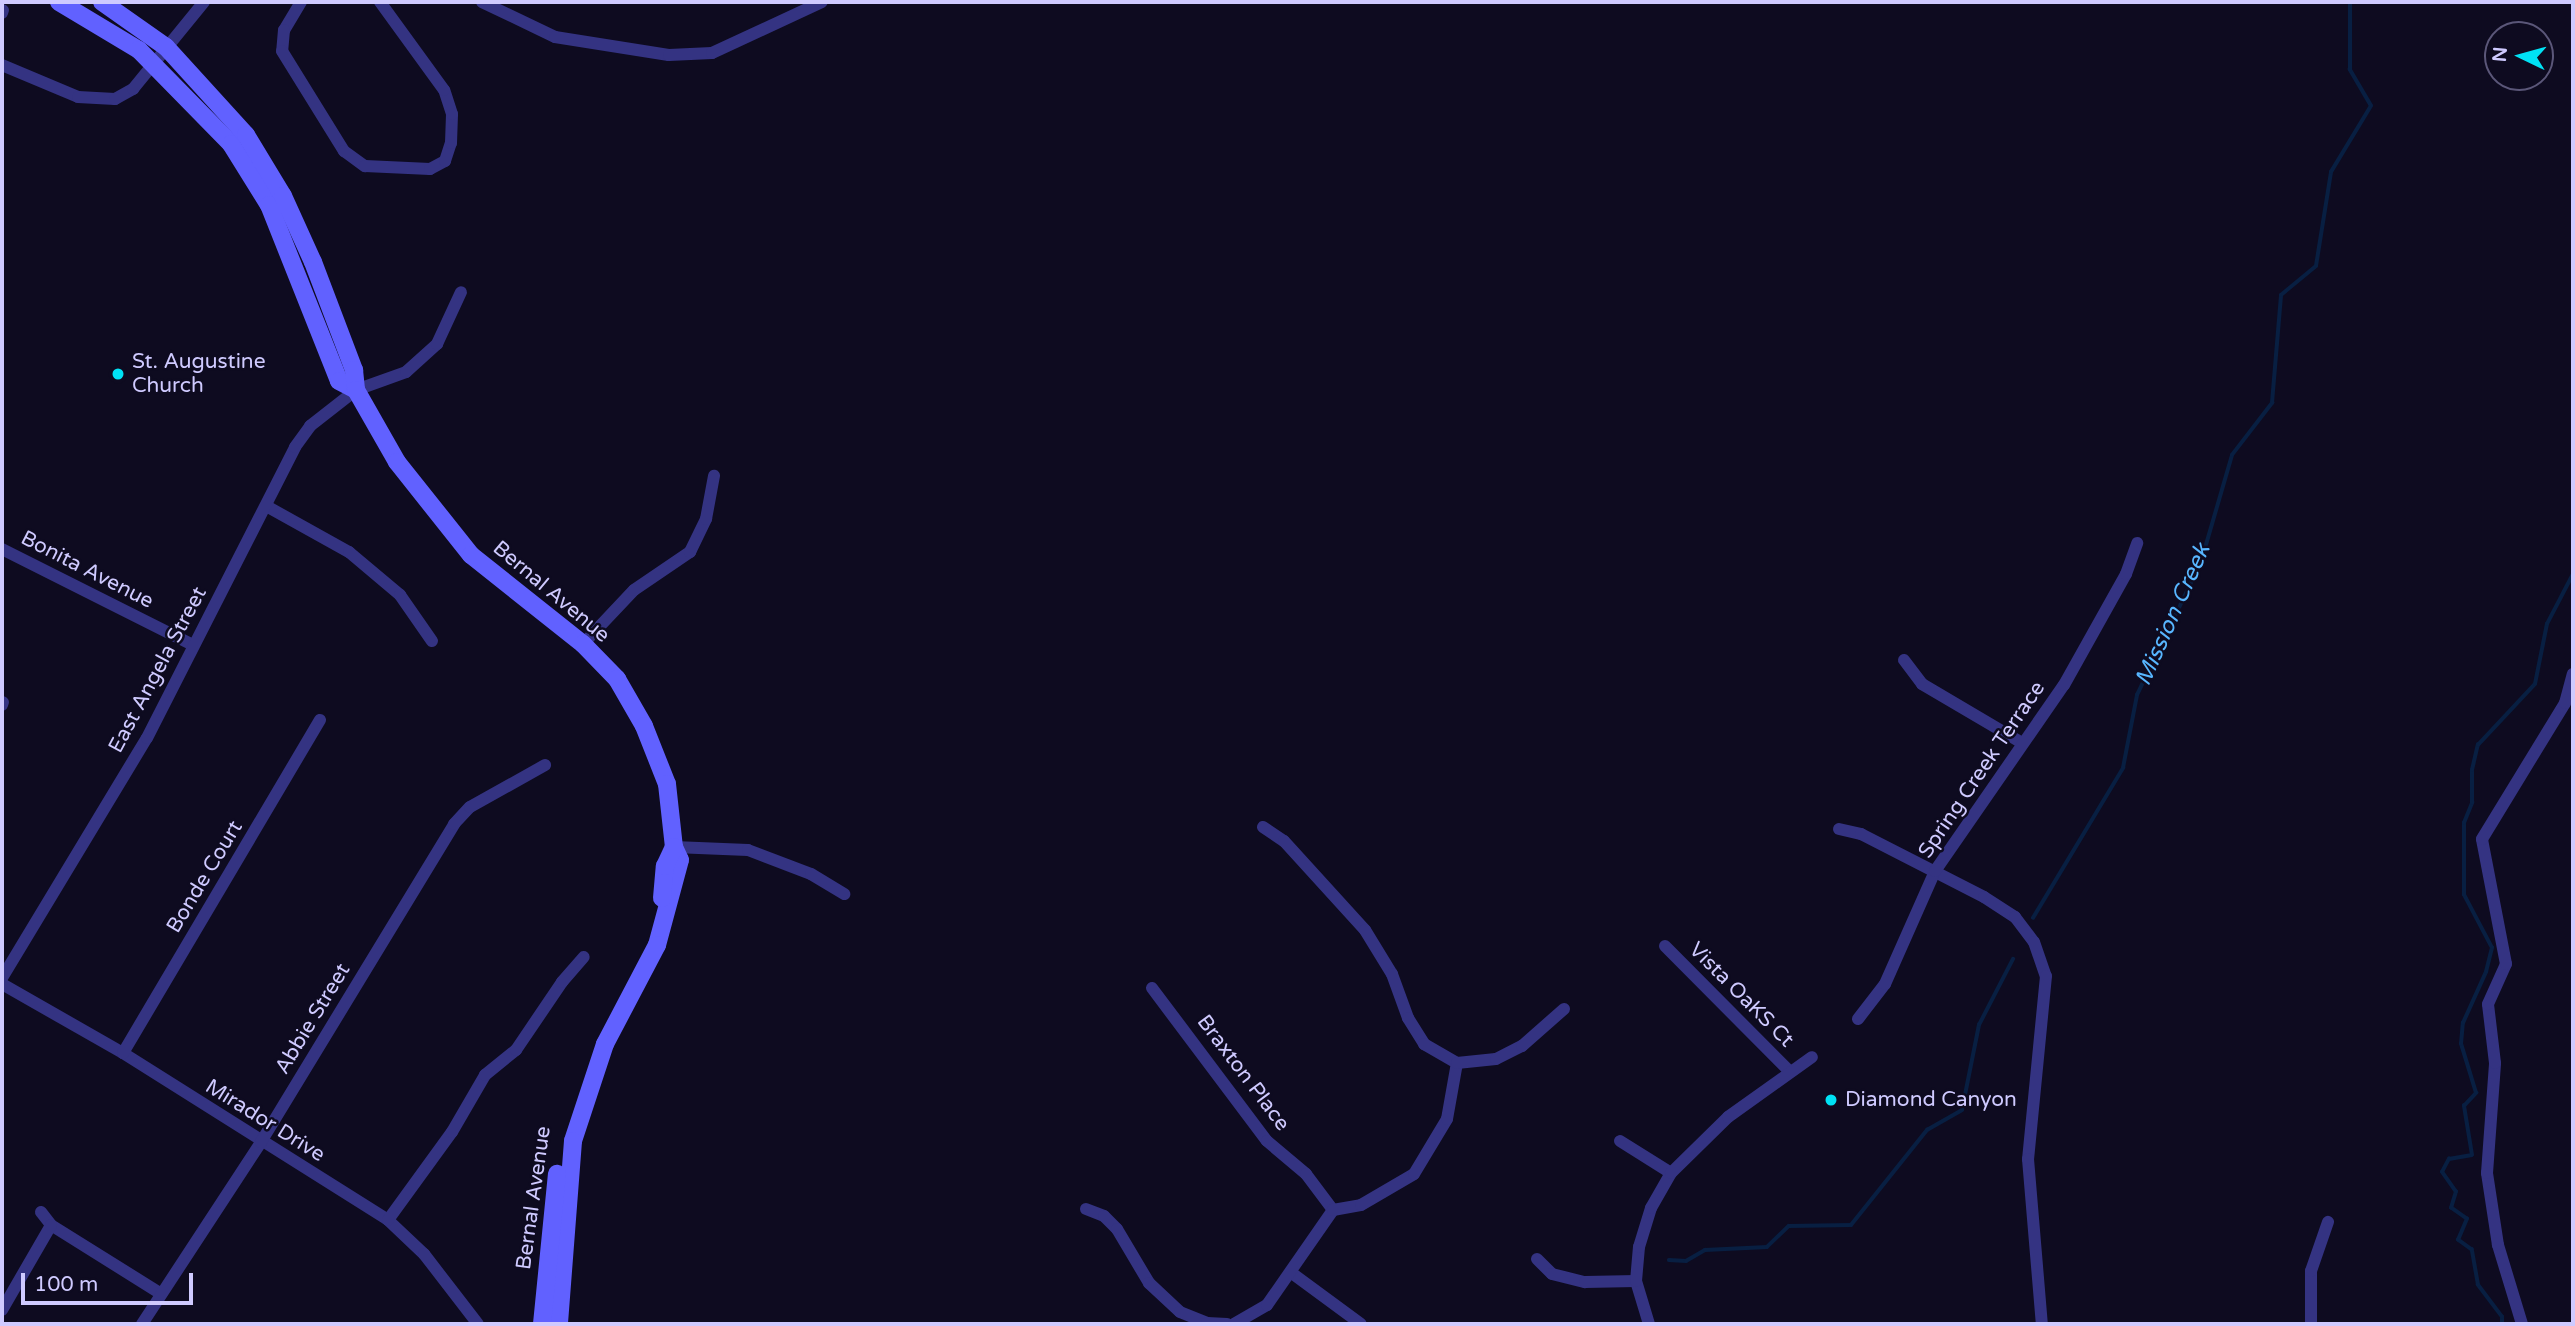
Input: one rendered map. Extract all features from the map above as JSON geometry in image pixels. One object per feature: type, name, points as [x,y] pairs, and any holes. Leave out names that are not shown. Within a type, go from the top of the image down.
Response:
[{"type":"main road","name":"Bernal Avenue","points":[[59,2],[123,37],[208,116],[259,185],[298,268],[339,381],[356,390]]},
{"type":"main road","name":"Bernal Avenue","points":[[102,2],[166,47],[246,135],[278,187],[313,262],[354,370],[356,390],[412,485],[446,529],[492,574],[583,644],[617,679],[643,726],[667,784],[674,847],[680,860],[657,945],[605,1044],[573,1140],[559,1324]]},
{"type":"main road","name":"Bernal Avenue","points":[[542,1324],[552,1207],[570,1107],[654,925],[665,866],[674,847]]},
{"type":"street","points":[[2,65],[95,101],[115,99],[133,89],[152,62],[204,2]]},
{"type":"street","points":[[301,2],[284,30],[282,51],[344,151],[365,166],[430,169],[444,161],[451,143],[453,114],[444,90],[380,2]]},
{"type":"street","points":[[482,2],[555,37],[669,55],[712,54],[822,2]]},
{"type":"street","name":"East Angela Street","points":[[2,978],[147,738],[193,645],[310,426],[356,390],[406,372],[430,351],[461,292]]},
{"type":"street","points":[[583,644],[634,590],[690,552],[706,519],[714,476]]},
{"type":"street","points":[[268,507],[349,552],[400,595],[432,641]]},
{"type":"street","name":"Spring Creek Terrace","points":[[1858,1019],[1885,984],[1935,871],[2084,649],[2126,574],[2137,542]]},
{"type":"street","name":"Bonita Avenue","points":[[2,549],[193,645]]},
{"type":"street","points":[[1904,660],[1922,684],[2022,743]]},
{"type":"street","points":[[2522,1324],[2498,1245],[2487,1173],[2495,1063],[2488,1004],[2506,964],[2482,839],[2565,703],[2573,674]]},
{"type":"street","name":"Bonde Court","points":[[123,1053],[320,720]]},
{"type":"street","name":"Abbie Street","points":[[142,1324],[261,1142],[454,824],[478,802],[545,765]]},
{"type":"street","points":[[1263,827],[1284,841],[1365,930],[1392,974],[1408,1018],[1424,1044],[1457,1063],[1496,1059],[1522,1046],[1564,1009]]},
{"type":"street","points":[[1839,829],[1861,834],[1935,871],[2015,918],[2034,942],[2046,976],[2028,1159],[2042,1324]]},
{"type":"street","points":[[674,847],[748,850],[811,874],[844,894]]},
{"type":"street","name":"Vista OaKS Ct","points":[[1665,946],[1790,1072]]},
{"type":"street","points":[[388,1220],[452,1132],[485,1075],[516,1050],[562,982],[584,957]]},
{"type":"street","name":"Mirador Drive","points":[[2,984],[123,1053],[388,1220],[424,1254],[478,1324]]},
{"type":"street","name":"Braxton Place","points":[[1152,988],[1267,1141],[1306,1174],[1333,1210]]},
{"type":"street","points":[[1649,1324],[1636,1281],[1639,1247],[1651,1208],[1671,1173],[1728,1117],[1812,1057]]},
{"type":"street","points":[[1234,1324],[1267,1305],[1293,1274],[1333,1210],[1361,1205],[1414,1174],[1447,1119],[1457,1063]]},
{"type":"street","points":[[1620,1141],[1671,1173]]},
{"type":"street","points":[[1086,1209],[1104,1216],[1117,1230],[1149,1283],[1180,1312],[1207,1323],[1227,1324]]},
{"type":"street","points":[[41,1212],[51,1225],[160,1293]]},
{"type":"street","points":[[2311,1324],[2311,1270],[2328,1222]]},
{"type":"street","points":[[2,1310],[51,1225]]},
{"type":"street","points":[[1537,1259],[1552,1274],[1585,1282],[1636,1281]]},
{"type":"street","points":[[1293,1274],[1361,1324]]},
{"type":"waterway","name":"Mission Creek","points":[[2033,918],[2123,768],[2137,695],[2201,562],[2232,455],[2272,403],[2281,295],[2316,266],[2331,172],[2371,106],[2350,70],[2350,2]]},
{"type":"waterway","points":[[2502,1324],[2502,1317],[2478,1285],[2472,1250],[2458,1240],[2467,1219],[2451,1208],[2456,1192],[2442,1172],[2449,1159],[2472,1155],[2464,1106],[2476,1093],[2461,1044],[2463,1023],[2486,972],[2492,948],[2464,895],[2464,823],[2472,803],[2472,770],[2478,745],[2535,684],[2547,624],[2573,574]]},
{"type":"waterway","name":"Mission Creek","points":[[1669,1260],[1686,1261],[1705,1250],[1767,1247],[1789,1226],[1851,1225],[1927,1130],[1962,1110],[1979,1025],[2013,959]]},
{"type":"place","name":"St. Augustine Church","points":[[118,374]]},
{"type":"place","name":"Diamond Canyon","points":[[1831,1100]]}]
